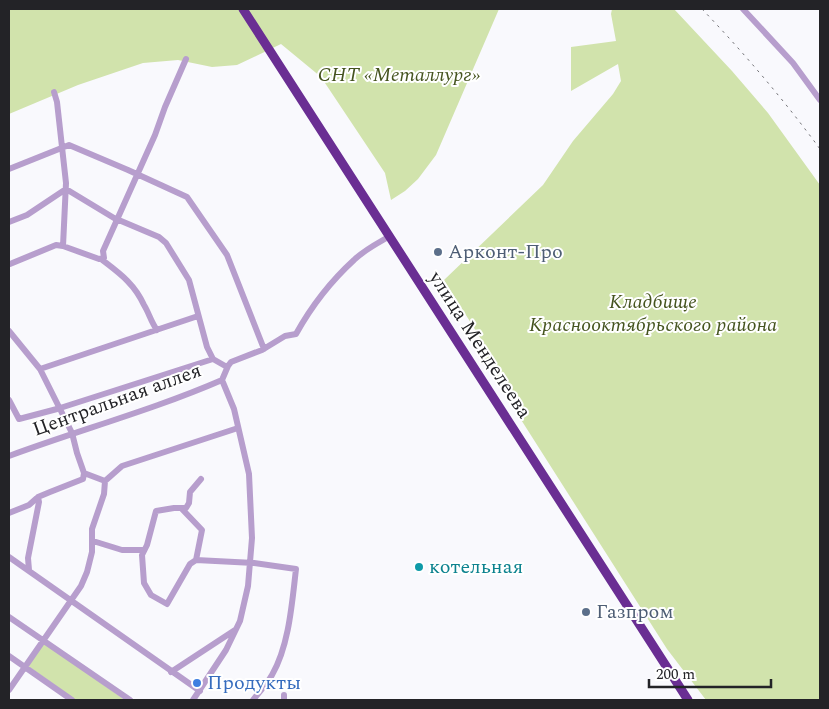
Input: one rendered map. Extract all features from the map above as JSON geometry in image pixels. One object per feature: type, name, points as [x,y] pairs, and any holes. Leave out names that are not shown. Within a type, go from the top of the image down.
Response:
[{"type":"highway","name":"улица Менделеева","points":[[243,9],[688,700]]},
{"type":"highway","name":"улица Менделеева","points":[[248,9],[692,700]]},
{"type":"street","points":[[743,9],[793,63],[820,100]]},
{"type":"street","points":[[101,259],[104,258],[103,251],[138,174],[186,59]]},
{"type":"street","points":[[54,92],[57,102],[66,190],[63,246]]},
{"type":"street","points":[[9,169],[70,145],[138,174],[187,198],[227,255],[264,349]]},
{"type":"street","points":[[66,190],[117,219],[159,237],[166,243],[189,280],[207,347],[213,359]]},
{"type":"street","points":[[9,222],[26,215],[66,190]]},
{"type":"street","name":"Центральная аллея","points":[[9,456],[188,394],[222,380],[227,367],[232,362],[264,349],[285,336],[296,334],[304,318],[354,259],[390,236]]},
{"type":"street","points":[[10,264],[56,245],[101,259],[128,279],[144,304],[156,330]]},
{"type":"street","points":[[40,369],[198,316]]},
{"type":"street","points":[[9,331],[40,369],[72,434],[84,473],[83,480],[38,497],[29,505],[9,513]]},
{"type":"street","name":"Центральная аллея","points":[[9,400],[19,419],[213,359],[227,367]]},
{"type":"street","points":[[193,700],[226,650],[240,621],[248,586],[252,518],[249,474],[234,409],[222,380]]},
{"type":"street","points":[[9,690],[81,586],[87,572],[93,542],[92,529],[104,494],[106,481],[122,466],[238,428]]},
{"type":"street","points":[[84,473],[106,481]]},
{"type":"street","points":[[201,478],[190,492],[189,503],[186,508],[156,511],[147,545],[142,555],[144,583],[151,595],[162,603],[167,604],[190,564],[196,560],[296,569],[289,619],[279,661],[271,677],[253,700]]},
{"type":"street","points":[[29,570],[28,558],[39,502],[38,497]]},
{"type":"street","points":[[181,508],[202,530],[196,560]]},
{"type":"street","points":[[93,542],[122,550],[144,550]]},
{"type":"street","points":[[9,557],[200,691]]},
{"type":"street","points":[[9,617],[130,700]]},
{"type":"street","points":[[171,672],[236,629]]},
{"type":"street","points":[[9,656],[72,700]]},
{"type":"green space","name":"СНТ «Металлург»","points":[[9,9],[499,9],[436,155],[418,179],[391,200],[385,173],[321,77],[281,44],[237,65],[212,67],[178,60],[143,63],[78,85],[9,114]]},
{"type":"green space","name":"Кладбище Краснооктябрьского района","points":[[612,9],[674,9],[768,113],[820,185],[820,700],[706,700],[667,649],[483,360],[491,355],[444,280],[543,185],[573,141],[613,94],[621,81],[618,64],[571,91],[571,47],[616,41],[611,14]]},
{"type":"green space","points":[[44,643],[125,700],[76,700],[28,666]]},
{"type":"railway","points":[[702,9],[763,77],[820,149]]},
{"type":"place","name":"Арконт-Про","points":[[438,252]]},
{"type":"place","name":"котельная","points":[[419,567]]},
{"type":"place","name":"Газпром","points":[[586,612]]},
{"type":"place","name":"Продукты","points":[[197,683]]}]
